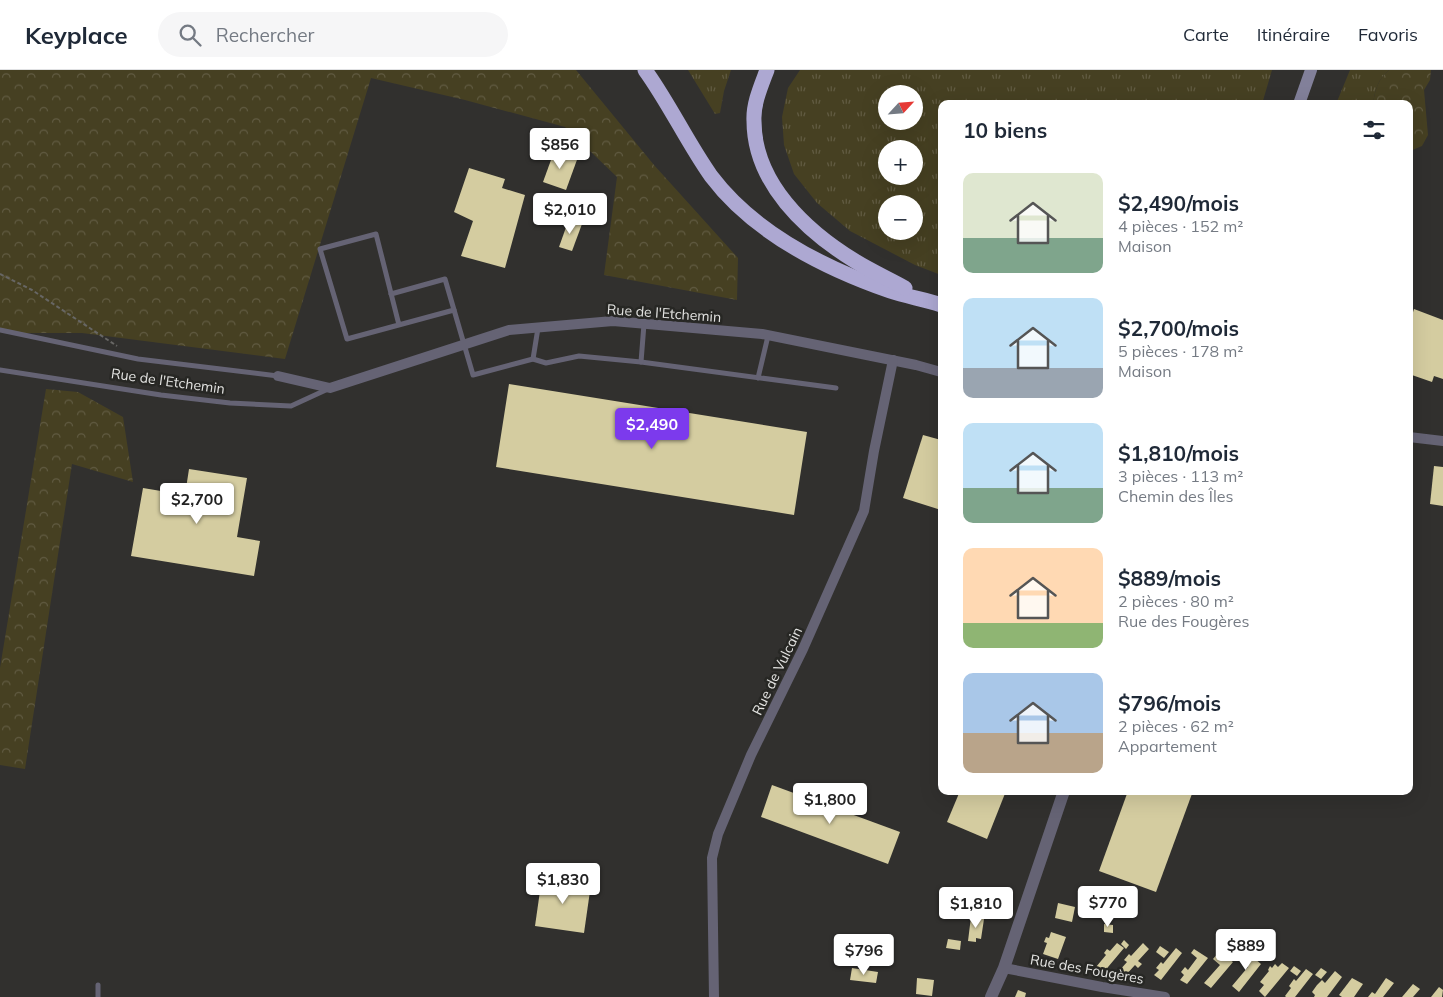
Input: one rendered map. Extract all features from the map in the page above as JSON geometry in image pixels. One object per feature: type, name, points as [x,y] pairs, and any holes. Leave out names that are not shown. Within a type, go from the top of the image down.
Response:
[{"type":"highway","points":[[645,70],[712,177],[744,212],[787,244],[842,272],[892,292],[938,304]]},
{"type":"highway","points":[[768,70],[758,93],[754,120],[757,150],[769,179],[790,208],[820,237],[856,262],[927,300]]},
{"type":"main road","points":[[1300,100],[1311,70]]},
{"type":"street","name":"Rue de l'Etchemin","points":[[278,376],[330,388],[509,330],[613,322],[768,336],[916,364],[938,371]]},
{"type":"street","name":"Rue de Vulcain","points":[[714,997],[712,858],[718,834],[751,755],[803,650],[864,511],[893,360]]},
{"type":"street","points":[[1413,437],[1443,441]]},
{"type":"street","points":[[991,997],[1004,968],[1063,795]]},
{"type":"street","name":"Rue des Fougères","points":[[1004,968],[1165,997]]},
{"type":"lane","points":[[400,325],[376,234],[320,249],[348,339],[400,325],[454,310]]},
{"type":"lane","points":[[391,294],[445,279],[474,375],[533,359],[546,363],[579,356],[641,362],[836,388]]},
{"type":"lane","points":[[641,362],[644,324]]},
{"type":"lane","points":[[533,359],[538,328]]},
{"type":"lane","name":"Rue de l'Etchemin","points":[[0,330],[138,359],[278,376]]},
{"type":"lane","points":[[758,378],[768,336]]},
{"type":"lane","name":"Rue de l'Etchemin","points":[[0,370],[161,395],[230,403],[291,406],[330,388]]},
{"type":"lane","points":[[98,985],[98,997]]},
{"type":"path","points":[[0,274],[32,290],[138,359]]},
{"type":"green space","points":[[0,70],[576,70],[654,165],[738,258],[737,300],[604,275],[617,177],[565,127],[465,100],[371,78],[285,359],[82,333],[13,333],[0,329]]},
{"type":"green space","points":[[688,70],[731,70],[724,91],[720,113],[715,114]]},
{"type":"green space","points":[[800,70],[1272,70],[1263,100],[938,100],[938,274],[915,265],[850,231],[817,203],[794,174],[784,145],[782,117],[788,88]]},
{"type":"green space","points":[[1350,70],[1389,70],[1382,77],[1374,100],[1338,100]]},
{"type":"green space","points":[[1389,70],[1431,70],[1430,80],[1424,90],[1428,135],[1422,146],[1413,150],[1413,100],[1374,100],[1382,77]]},
{"type":"green space","points":[[46,389],[78,392],[123,417],[133,482],[72,464],[25,769],[0,765],[0,668]]},
{"type":"building","points":[[555,149],[578,157],[566,190],[543,182]]},
{"type":"building","points":[[469,168],[505,179],[502,188],[525,195],[505,268],[461,256],[473,221],[454,212]]},
{"type":"building","points":[[569,219],[582,224],[572,251],[559,247]]},
{"type":"building","points":[[1414,309],[1443,320],[1443,379],[1434,376],[1432,382],[1413,375]]},
{"type":"building","points":[[509,384],[807,432],[794,515],[496,467]]},
{"type":"building","points":[[923,435],[938,439],[938,509],[903,498]]},
{"type":"building","points":[[1434,466],[1443,467],[1443,506],[1430,504]]},
{"type":"building","points":[[189,469],[247,478],[237,537],[260,541],[254,576],[131,556],[143,488],[185,495]]},
{"type":"building","points":[[772,785],[900,832],[888,864],[761,817]]},
{"type":"building","points":[[958,795],[1004,795],[987,839],[947,822]]},
{"type":"building","points":[[1127,795],[1192,795],[1156,892],[1099,871]]},
{"type":"building","points":[[542,877],[591,884],[584,933],[535,926]]},
{"type":"building","points":[[1058,903],[1075,907],[1072,922],[1055,918]]},
{"type":"building","points":[[971,917],[984,919],[981,939],[976,938],[976,942],[968,941]]},
{"type":"building","points":[[1104,924],[1113,925],[1113,933],[1104,932]]},
{"type":"building","points":[[1051,932],[1066,937],[1058,959],[1043,954],[1047,943],[1044,942],[1046,937],[1049,938]]},
{"type":"building","points":[[948,939],[961,941],[960,950],[946,948]]},
{"type":"building","points":[[1124,940],[1129,945],[1126,949],[1121,944]]},
{"type":"building","points":[[1117,943],[1124,948],[1103,973],[1096,967],[1106,955],[1104,953],[1107,949],[1110,951]]},
{"type":"building","points":[[1143,943],[1149,949],[1138,961],[1142,964],[1138,968],[1135,965],[1125,976],[1119,971],[1127,962],[1124,960],[1129,954],[1131,956]]},
{"type":"building","points":[[1160,946],[1169,952],[1164,958],[1156,952]]},
{"type":"building","points":[[1176,948],[1182,953],[1161,980],[1154,975],[1159,970],[1156,968],[1161,962],[1163,964]]},
{"type":"building","points":[[1194,949],[1208,958],[1187,984],[1180,980],[1184,975],[1181,972],[1185,967],[1188,970],[1197,958],[1191,953]]},
{"type":"building","points":[[1219,952],[1233,962],[1211,988],[1204,983],[1220,965],[1213,959]]},
{"type":"building","points":[[1243,952],[1261,964],[1239,992],[1232,986],[1248,967],[1238,959]]},
{"type":"building","points":[[1282,963],[1289,968],[1265,997],[1259,991],[1264,985],[1260,982],[1269,971],[1270,966],[1272,968],[1275,964],[1278,967]]},
{"type":"building","points":[[1294,966],[1301,971],[1297,976],[1290,971]]},
{"type":"building","points":[[852,968],[878,972],[876,983],[850,980]]},
{"type":"building","points":[[1321,968],[1327,972],[1321,979],[1315,975]]},
{"type":"building","points":[[1306,969],[1313,974],[1295,997],[1286,997],[1291,988],[1289,986],[1294,979],[1296,981]]},
{"type":"building","points":[[1335,971],[1342,977],[1327,997],[1314,997],[1315,995],[1312,992],[1317,985],[1322,980],[1325,983]]},
{"type":"building","points":[[917,978],[934,980],[932,996],[916,994]]},
{"type":"building","points":[[1352,978],[1363,984],[1354,997],[1342,997],[1339,995]]},
{"type":"building","points":[[1386,978],[1394,983],[1383,997],[1368,997],[1372,992],[1375,994]]},
{"type":"building","points":[[1413,984],[1420,989],[1413,997],[1402,997]]},
{"type":"building","points":[[1439,987],[1443,990],[1442,997],[1431,997]]},
{"type":"building","points":[[1018,990],[1026,993],[1025,997],[1015,997]]}]
